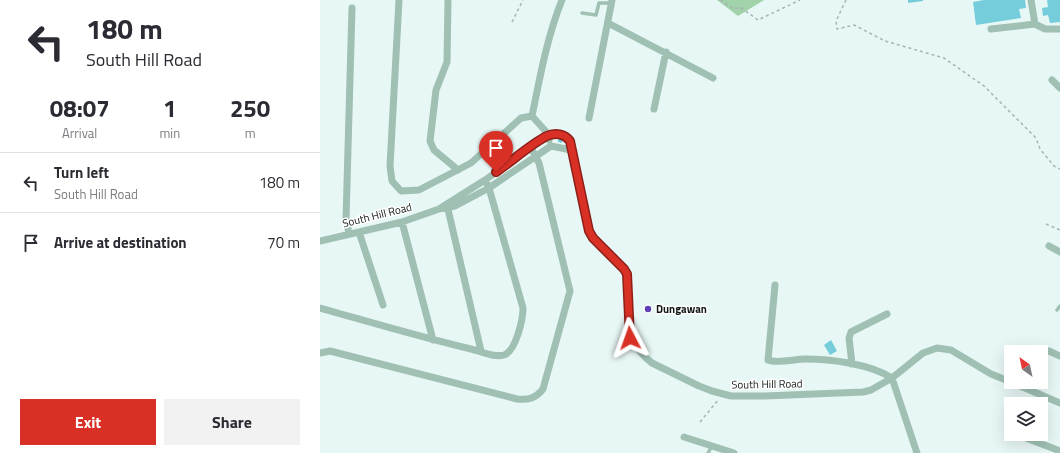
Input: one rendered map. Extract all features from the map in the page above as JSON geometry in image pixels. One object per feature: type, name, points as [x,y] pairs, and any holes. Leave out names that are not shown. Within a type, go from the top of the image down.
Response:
[{"type":"street","points":[[399,0],[390,166],[392,181],[401,191],[419,190],[458,170],[471,162],[521,118],[532,116]]},
{"type":"street","points":[[448,0],[447,62],[436,90],[430,141],[434,150],[458,170]]},
{"type":"street","points":[[532,116],[542,68],[555,18],[562,0]]},
{"type":"street","points":[[1031,0],[1035,24]]},
{"type":"street","points":[[589,118],[612,1]]},
{"type":"street","points":[[349,234],[346,219],[352,8]]},
{"type":"street","points":[[608,23],[666,52],[713,78]]},
{"type":"street","points":[[991,29],[1035,24],[1044,29],[1060,29]]},
{"type":"street","points":[[654,109],[666,52]]},
{"type":"street","points":[[1052,80],[1060,88]]},
{"type":"street","points":[[532,116],[548,135],[551,146],[571,150]]},
{"type":"street","name":"South Hill Road","points":[[447,206],[548,135],[563,134],[567,137],[571,150],[589,231],[593,238],[624,269],[627,274],[628,334],[633,344],[645,357],[706,389],[731,396],[863,392],[871,390],[892,378],[923,352],[937,348],[951,350],[991,374],[1004,379]]},
{"type":"street","name":"South Hill Road","points":[[320,241],[402,222],[447,206],[489,188],[551,146]]},
{"type":"street","points":[[320,353],[330,352],[517,399],[525,400],[538,396],[543,390],[570,291],[537,156],[531,148]]},
{"type":"street","points":[[320,308],[433,340],[498,355],[504,355],[508,352],[516,339],[523,314],[489,188],[485,180]]},
{"type":"street","points":[[447,206],[481,351]]},
{"type":"street","points":[[402,222],[433,340]]},
{"type":"street","points":[[359,232],[383,305]]},
{"type":"street","points":[[1049,246],[1060,252]]},
{"type":"street","points":[[776,286],[768,360],[805,359],[852,364],[880,371],[892,378],[917,453]]},
{"type":"street","points":[[852,364],[849,338],[851,332],[887,314]]},
{"type":"street","points":[[1049,351],[1060,356]]},
{"type":"street","name":"South Hill Road","points":[[1027,389],[1060,403]]},
{"type":"street","points":[[684,437],[734,453]]},
{"type":"street","points":[[1034,441],[1060,451]]},
{"type":"lane","points":[[582,13],[596,15],[599,3],[612,1]]},
{"type":"lane","points":[[1057,310],[1060,306]]},
{"type":"lane","points":[[708,453],[712,446]]},
{"type":"path","points":[[512,22],[523,0]]},
{"type":"path","points":[[720,0],[734,9],[740,7],[758,20],[800,0]]},
{"type":"path","points":[[846,0],[836,21],[837,29],[854,26],[884,41],[944,58],[984,86],[1036,138],[1040,150],[1054,166],[1060,169]]},
{"type":"path","points":[[1046,224],[1060,230]]},
{"type":"path","points":[[700,422],[718,402]]},
{"type":"green space","points":[[717,0],[764,0],[738,16]]},
{"type":"building","points":[[908,0],[923,0],[923,1],[908,3]]},
{"type":"building","points":[[984,0],[1025,0],[1026,8],[1019,9],[1021,18],[976,25],[973,2]]},
{"type":"building","points":[[1047,0],[1060,0],[1060,22],[1050,23],[1048,15],[1043,16],[1042,8],[1048,7]]},
{"type":"building","points":[[558,137],[563,138],[562,143],[558,142]]},
{"type":"building","points":[[831,340],[837,351],[830,355],[824,345]]},
{"type":"place","name":"Dungawan","points":[[648,309]]},
{"type":"route","points":[[496,172],[548,135],[563,134],[567,137],[570,141],[589,231],[593,238],[624,269],[627,274],[628,334],[630,338]]}]
